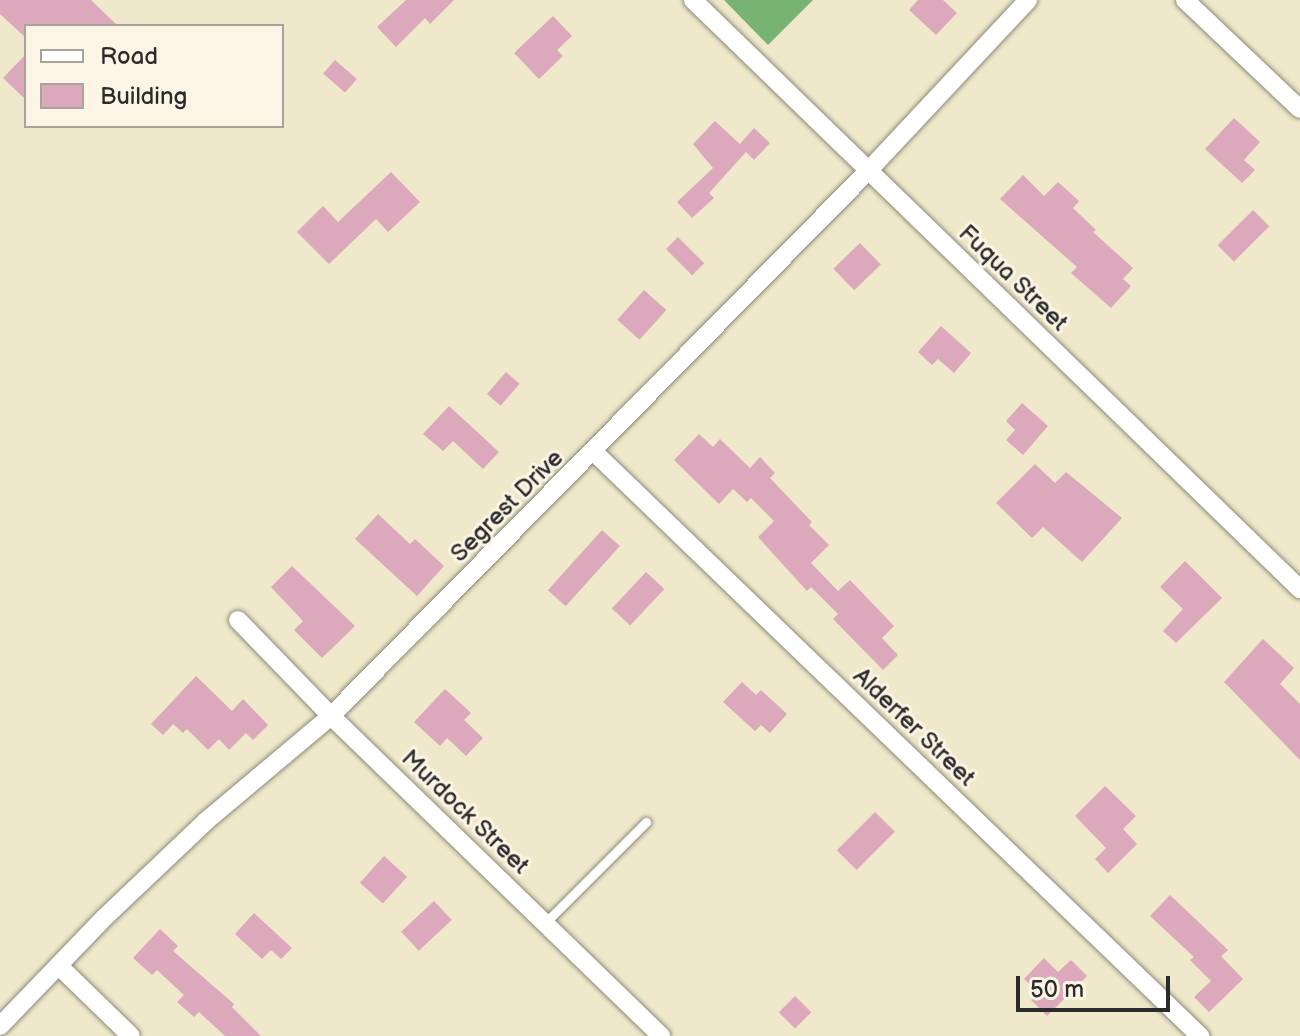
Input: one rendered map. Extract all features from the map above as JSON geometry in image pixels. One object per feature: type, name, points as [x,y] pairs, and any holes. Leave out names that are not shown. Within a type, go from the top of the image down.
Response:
[{"type":"street","name":"Fuqua Street","points":[[693,0],[1300,589]]},
{"type":"street","name":"Segrest Drive","points":[[0,1026],[206,821],[331,716],[869,170],[1028,0]]},
{"type":"street","points":[[1185,0],[1300,109]]},
{"type":"street","name":"Alderfer Street","points":[[594,452],[1200,1036]]},
{"type":"street","name":"Murdock Street","points":[[238,620],[331,716],[661,1036]]},
{"type":"street","points":[[59,966],[131,1036]]},
{"type":"lane","points":[[545,923],[646,822]]},
{"type":"green space","points":[[724,0],[813,0],[768,45]]},
{"type":"building","points":[[0,0],[91,0],[116,24],[24,24],[24,36],[0,14]]},
{"type":"building","points":[[406,0],[454,0],[430,24],[425,18],[396,47],[377,27]]},
{"type":"building","points":[[918,0],[943,0],[957,13],[936,35],[909,10]]},
{"type":"building","points":[[553,16],[572,36],[557,50],[563,56],[539,79],[514,53]]},
{"type":"building","points":[[24,56],[24,98],[3,78]]},
{"type":"building","points":[[335,60],[357,79],[345,93],[323,74]]},
{"type":"building","points":[[1234,118],[1260,142],[1244,160],[1255,170],[1242,183],[1205,149]]},
{"type":"building","points":[[715,121],[740,144],[754,128],[770,143],[754,160],[746,152],[709,193],[714,198],[692,218],[677,202],[713,168],[693,144]]},
{"type":"building","points":[[391,172],[420,202],[388,232],[376,219],[329,264],[297,232],[323,206],[338,222]]},
{"type":"building","points":[[1023,175],[1044,196],[1058,182],[1079,201],[1073,208],[1096,230],[1093,232],[1133,268],[1123,279],[1131,286],[1111,308],[1071,273],[1077,267],[1000,199]]},
{"type":"building","points":[[1253,210],[1269,226],[1234,262],[1218,245]]},
{"type":"building","points":[[678,237],[704,263],[692,275],[666,249]]},
{"type":"building","points":[[860,243],[881,265],[854,290],[833,269]]},
{"type":"building","points":[[644,290],[666,310],[640,340],[617,320]]},
{"type":"building","points":[[941,326],[971,353],[954,373],[938,359],[932,365],[918,352]]},
{"type":"building","points":[[506,372],[520,384],[501,406],[487,394]]},
{"type":"building","points":[[1022,403],[1048,426],[1023,455],[1006,440],[1015,430],[1006,421]]},
{"type":"building","points":[[449,406],[499,452],[483,469],[453,441],[443,451],[423,434]]},
{"type":"building","points":[[699,434],[713,447],[720,439],[750,468],[760,457],[775,473],[770,478],[812,522],[809,525],[829,545],[811,563],[838,591],[850,580],[894,626],[882,638],[898,655],[883,670],[833,619],[838,614],[811,587],[807,591],[758,537],[774,521],[751,498],[747,502],[733,489],[719,504],[674,460]]},
{"type":"building","points":[[1035,464],[1055,483],[1066,472],[1122,518],[1082,562],[1043,527],[1032,538],[996,503]]},
{"type":"building","points":[[378,514],[410,544],[415,539],[444,566],[417,596],[355,539]]},
{"type":"building","points":[[602,530],[620,546],[566,606],[548,590]]},
{"type":"building","points":[[1185,561],[1222,598],[1176,643],[1163,631],[1183,609],[1160,587]]},
{"type":"building","points":[[292,566],[355,626],[322,658],[294,630],[303,621],[271,587]]},
{"type":"building","points":[[646,572],[664,589],[630,626],[612,609]]},
{"type":"building","points":[[1263,639],[1294,668],[1280,684],[1300,704],[1300,760],[1224,682]]},
{"type":"building","points":[[196,676],[232,711],[243,699],[268,725],[253,740],[246,733],[229,750],[219,739],[208,750],[187,729],[183,733],[173,724],[163,735],[151,724]]},
{"type":"building","points":[[742,682],[756,695],[761,690],[787,714],[770,733],[761,725],[755,731],[723,702]]},
{"type":"building","points":[[445,689],[471,713],[464,720],[483,738],[466,756],[447,738],[440,746],[414,722]]},
{"type":"building","points":[[1105,786],[1136,816],[1123,829],[1137,844],[1108,873],[1095,859],[1106,848],[1075,816]]},
{"type":"building","points":[[875,812],[895,832],[857,870],[837,850]]},
{"type":"building","points":[[384,856],[407,877],[383,903],[360,883]]},
{"type":"building","points":[[1170,895],[1228,950],[1221,956],[1243,979],[1209,1012],[1194,997],[1211,981],[1190,960],[1194,957],[1150,916]]},
{"type":"building","points":[[434,901],[452,920],[419,951],[401,932]]},
{"type":"building","points":[[254,913],[292,948],[281,959],[271,950],[262,959],[235,934]]},
{"type":"building","points":[[160,929],[178,946],[173,951],[234,1004],[232,1007],[261,1036],[225,1036],[199,1012],[194,1017],[177,1002],[184,995],[157,970],[152,975],[133,958]]},
{"type":"building","points":[[1044,958],[1058,972],[1071,960],[1087,976],[1047,1016],[1031,1000],[1039,992],[1024,979]]},
{"type":"building","points":[[795,996],[811,1012],[795,1029],[779,1012]]}]
